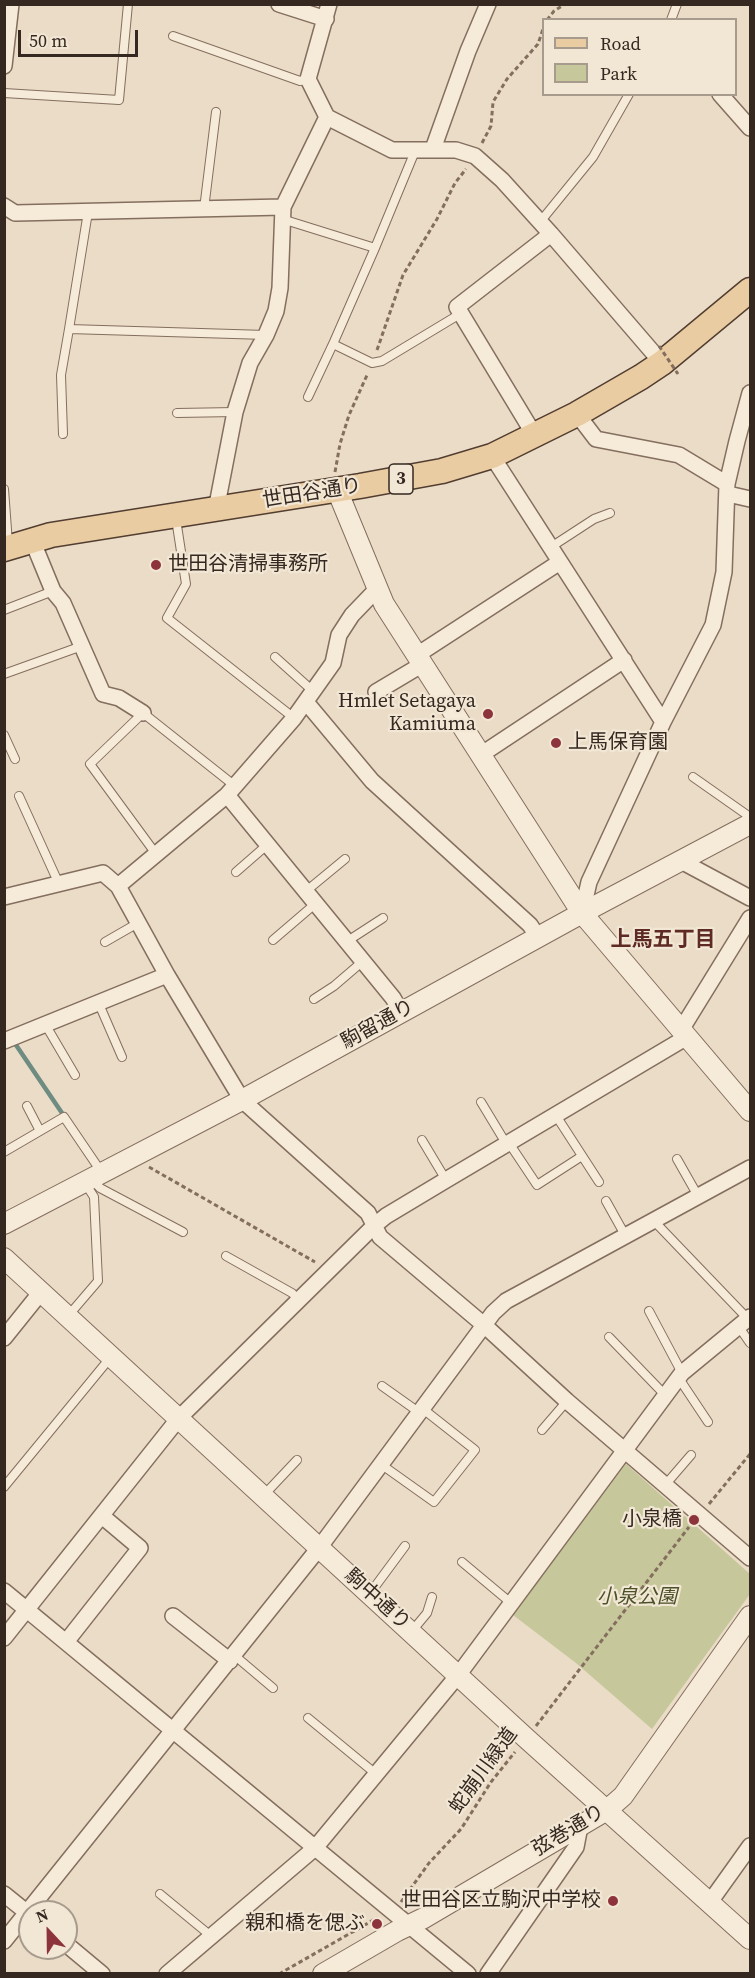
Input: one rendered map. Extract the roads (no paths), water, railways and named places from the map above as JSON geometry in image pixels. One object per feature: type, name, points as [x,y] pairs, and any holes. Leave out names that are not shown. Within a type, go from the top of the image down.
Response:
[{"type":"main road","name":"世田谷通り","points":[[7,548],[51,535],[216,510],[336,481],[442,471],[492,456],[619,391],[666,361],[748,298]]},
{"type":"street","points":[[4,66],[11,4]]},
{"type":"street","points":[[279,4],[328,12],[308,79],[327,117],[392,150],[433,148],[456,150],[475,156],[502,180],[666,361]]},
{"type":"street","points":[[433,148],[468,51],[488,4]]},
{"type":"street","points":[[722,96],[749,124]]},
{"type":"street","points":[[216,510],[235,412],[250,363],[276,311],[280,288],[282,213],[327,117]]},
{"type":"street","points":[[4,206],[15,213],[204,209],[282,213]]},
{"type":"street","points":[[535,436],[460,314],[458,307],[551,234]]},
{"type":"street","points":[[582,913],[589,882],[663,722],[713,625],[724,572],[728,489],[737,441],[750,393]]},
{"type":"street","points":[[577,414],[596,439],[679,455],[728,489],[750,499]]},
{"type":"street","points":[[492,456],[663,722]]},
{"type":"street","points":[[336,481],[377,589],[582,913],[750,1111]]},
{"type":"street","points":[[32,540],[53,591],[63,603],[103,694],[119,698],[143,713]]},
{"type":"street","points":[[376,692],[560,562]]},
{"type":"street","points":[[118,886],[231,790],[294,718],[333,663],[339,635],[352,615],[377,589]]},
{"type":"street","points":[[482,754],[624,660]]},
{"type":"street","points":[[310,697],[372,781],[530,925],[538,937]]},
{"type":"street","points":[[231,790],[267,845],[393,998],[401,1012]]},
{"type":"street","name":"駒留通り","points":[[4,1224],[242,1100],[582,913],[750,824]]},
{"type":"street","points":[[681,861],[750,898]]},
{"type":"street","points":[[4,897],[103,873],[118,886],[167,975],[242,1100],[368,1213],[380,1237],[750,1558]]},
{"type":"street","points":[[4,1638],[180,1418],[375,1225],[386,1216],[508,1144],[684,1033],[750,918]]},
{"type":"street","points":[[4,1041],[167,975]]},
{"type":"street","points":[[39,1900],[319,1548],[493,1313],[506,1301],[750,1168]]},
{"type":"street","name":"駒中通り","points":[[4,1258],[527,1738],[750,1939]]},
{"type":"street","points":[[4,1338],[42,1292]]},
{"type":"street","points":[[167,1974],[315,1848],[459,1674],[680,1375],[746,1321]]},
{"type":"street","points":[[66,1642],[140,1548],[102,1516]]},
{"type":"street","points":[[4,1591],[468,1974]]},
{"type":"street","points":[[173,1616],[232,1658]]},
{"type":"street","name":"弦巻通り","points":[[323,1974],[607,1810],[623,1796],[750,1616]]},
{"type":"street","points":[[488,1974],[576,1847],[580,1826]]},
{"type":"street","points":[[710,1902],[750,1846]]},
{"type":"street","points":[[4,1894],[18,1906]]},
{"type":"street","points":[[4,1941],[18,1925]]},
{"type":"street","points":[[78,1954],[102,1974]]},
{"type":"lane","points":[[4,93],[119,100],[128,4]]},
{"type":"lane","points":[[173,36],[300,81],[308,79]]},
{"type":"lane","points":[[540,222],[593,157],[628,96]]},
{"type":"lane","points":[[204,209],[216,112]]},
{"type":"lane","points":[[308,397],[375,248],[414,156],[414,149]]},
{"type":"lane","points":[[63,434],[61,375],[88,212]]},
{"type":"lane","points":[[282,213],[375,248]]},
{"type":"lane","points":[[333,345],[372,363],[382,362],[460,314]]},
{"type":"lane","points":[[69,329],[266,335]]},
{"type":"lane","points":[[177,412],[235,412]]},
{"type":"lane","points":[[4,489],[7,548]]},
{"type":"lane","points":[[551,547],[594,519],[610,513]]},
{"type":"lane","points":[[175,515],[186,584],[167,618],[294,718]]},
{"type":"lane","points":[[4,610],[53,591]]},
{"type":"lane","points":[[4,674],[82,646]]},
{"type":"lane","points":[[275,657],[310,697]]},
{"type":"lane","points":[[156,854],[90,764],[143,713],[231,790]]},
{"type":"lane","points":[[4,735],[15,759]]},
{"type":"lane","points":[[693,777],[750,817]]},
{"type":"lane","points":[[19,796],[59,884]]},
{"type":"lane","points":[[236,872],[267,845]]},
{"type":"lane","points":[[305,892],[345,859]]},
{"type":"lane","points":[[273,940],[315,904]]},
{"type":"lane","points":[[346,942],[383,918]]},
{"type":"lane","points":[[105,942],[138,923]]},
{"type":"lane","points":[[314,999],[334,986],[362,962]]},
{"type":"lane","points":[[99,1004],[122,1057]]},
{"type":"lane","points":[[45,1024],[75,1075]]},
{"type":"lane","points":[[481,1102],[537,1185],[582,1156]]},
{"type":"lane","points":[[27,1106],[40,1131]]},
{"type":"lane","points":[[555,1114],[599,1182]]},
{"type":"lane","points":[[4,1152],[64,1117],[100,1188],[183,1232]]},
{"type":"lane","points":[[422,1140],[446,1180]]},
{"type":"lane","points":[[677,1159],[698,1196]]},
{"type":"lane","points":[[68,1316],[98,1281],[93,1178]]},
{"type":"lane","points":[[606,1201],[625,1235]]},
{"type":"lane","points":[[653,1220],[746,1321],[750,1343]]},
{"type":"lane","points":[[226,1256],[292,1293],[299,1300]]},
{"type":"lane","points":[[649,1311],[680,1375],[708,1422]]},
{"type":"lane","points":[[609,1337],[665,1395]]},
{"type":"lane","points":[[4,1487],[111,1357]]},
{"type":"lane","points":[[382,1386],[475,1450],[434,1502],[382,1465]]},
{"type":"lane","points":[[542,1430],[567,1401]]},
{"type":"lane","points":[[666,1484],[691,1455]]},
{"type":"lane","points":[[263,1496],[297,1460]]},
{"type":"lane","points":[[370,1593],[405,1546]]},
{"type":"lane","points":[[462,1562],[511,1603]]},
{"type":"lane","points":[[412,1631],[427,1613],[432,1597]]},
{"type":"lane","points":[[232,1658],[273,1688]]},
{"type":"lane","points":[[308,1718],[376,1774]]},
{"type":"lane","points":[[160,1894],[211,1936]]},
{"type":"waterway","points":[[16,1045],[62,1113]]},
{"type":"place","name":"世田谷清掃事務所","points":[[156,565]]},
{"type":"place","name":"Hmlet Setagaya Kamiuma","points":[[488,714]]},
{"type":"place","name":"上馬保育園","points":[[556,743]]},
{"type":"place","name":"小泉橋","points":[[694,1520]]},
{"type":"place","name":"世田谷区立駒沢中学校","points":[[613,1901]]},
{"type":"place","name":"親和橋を偲ぶ","points":[[377,1924]]},
{"type":"district","name":"上馬五丁目","points":[[663,941]]},
{"type":"park label","name":"小泉公園","points":[[637,1598]]}]
